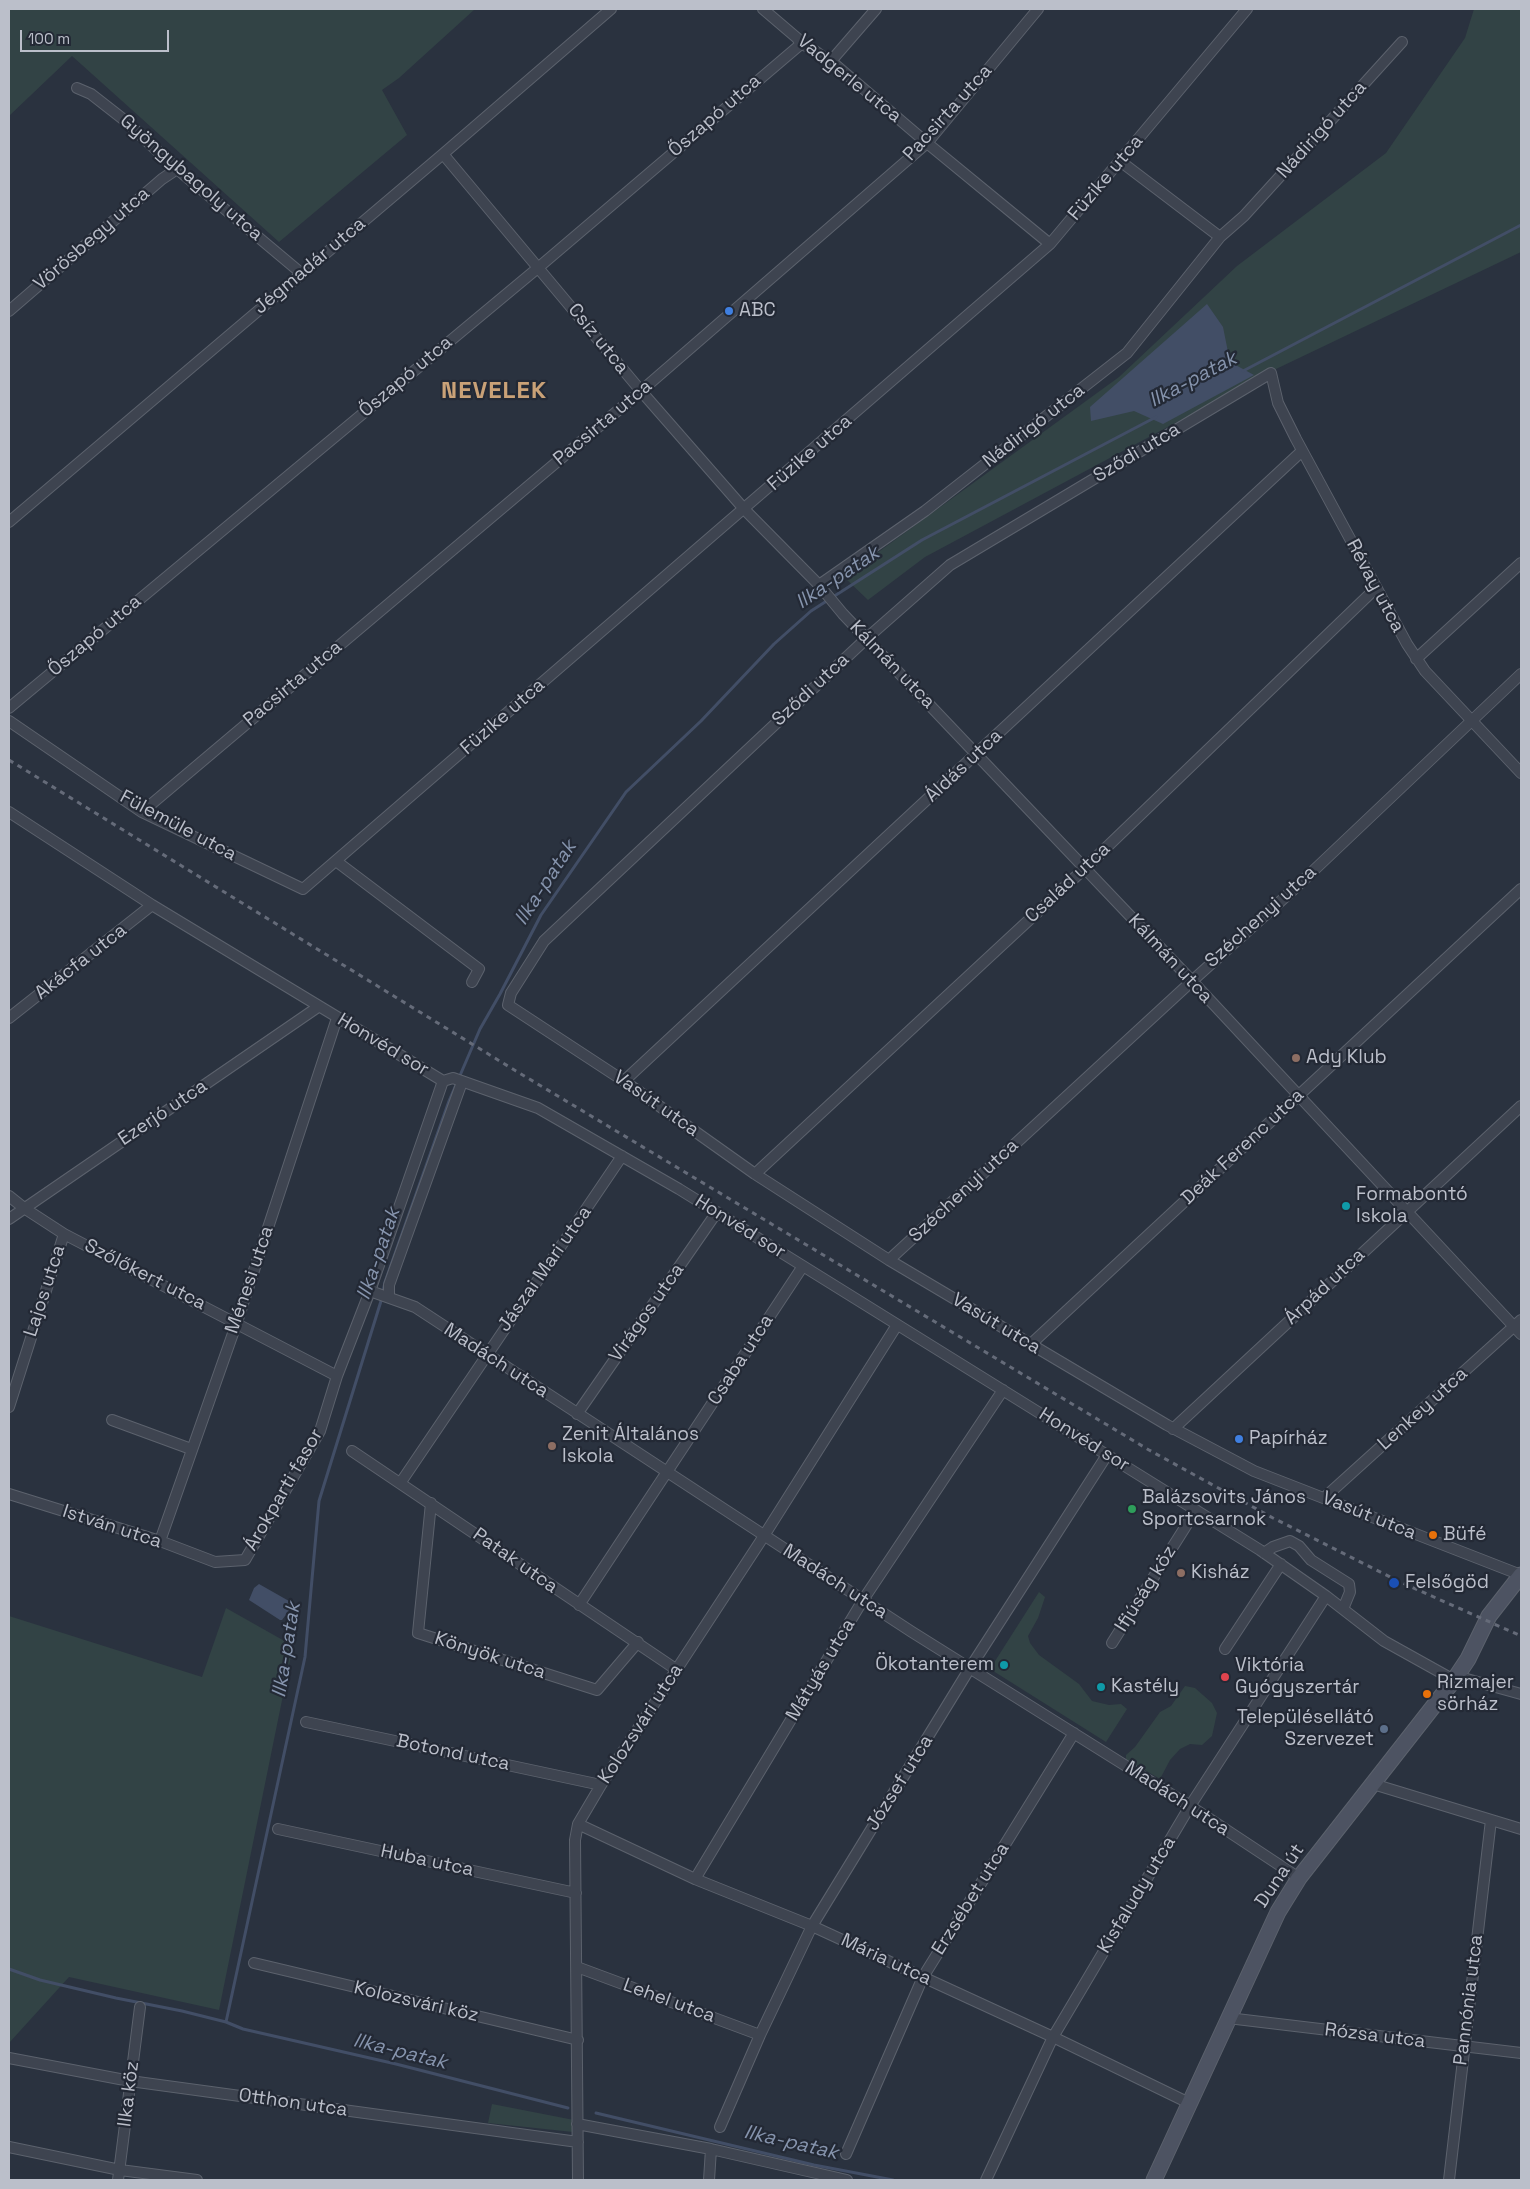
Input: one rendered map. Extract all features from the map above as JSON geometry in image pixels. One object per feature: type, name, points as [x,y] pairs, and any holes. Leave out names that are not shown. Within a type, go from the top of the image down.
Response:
[{"type":"street","name":"Jégmadár utca","points":[[9,522],[611,9]]},
{"type":"street","name":"Vadgerle utca","points":[[763,9],[797,38],[801,44],[831,61],[1050,244]]},
{"type":"street","points":[[831,61],[876,9]]},
{"type":"street","name":"Pacsirta utca","points":[[142,812],[641,391],[927,143],[1038,9]]},
{"type":"street","name":"Füzike utca","points":[[303,889],[1050,244],[1247,9]]},
{"type":"street","name":"Nádirigó utca","points":[[819,585],[925,511],[1127,353],[1220,237],[1244,216],[1402,42]]},
{"type":"street","name":"Őszapó utca","points":[[9,708],[539,267],[801,44]]},
{"type":"street","name":"Gyöngybagoly utca","points":[[77,88],[91,94],[123,118],[177,169],[301,273]]},
{"type":"street","name":"Csíz utca","points":[[443,154],[641,391],[744,510],[819,585]]},
{"type":"street","points":[[1120,161],[1220,237]]},
{"type":"street","name":"Vörösbegy utca","points":[[9,311],[162,179],[177,169]]},
{"type":"street","name":"Révay utca","points":[[1271,373],[1278,403],[1406,644],[1425,671],[1521,773]]},
{"type":"street","name":"Sződi utca","points":[[508,1005],[511,993],[544,941],[867,638],[950,565],[1271,373]]},
{"type":"street","name":"Áldás utca","points":[[624,1081],[1302,451]]},
{"type":"street","points":[[1416,658],[1521,563]]},
{"type":"street","name":"Kálmán utca","points":[[819,585],[843,614],[1192,981],[1406,1212],[1519,1327]]},
{"type":"street","name":"Család utca","points":[[755,1174],[1084,868],[1376,588]]},
{"type":"street","name":"Széchenyi utca","points":[[890,1260],[1293,890],[1521,674]]},
{"type":"street","name":"Fülemüle utca","points":[[9,721],[142,812],[303,889]]},
{"type":"street","name":"Honvéd sor","points":[[9,812],[152,905],[337,1018],[455,1081],[538,1108],[717,1212],[1264,1553],[1326,1596],[1384,1641],[1455,1678],[1521,1694]]},
{"type":"street","points":[[336,861],[479,969],[472,982]]},
{"type":"street","name":"Deák Ferenc utca","points":[[1031,1344],[1521,889]]},
{"type":"street","name":"Akácfa utca","points":[[9,1018],[152,905]]},
{"type":"street","name":"Vasút utca","points":[[508,1005],[624,1081],[755,1174],[890,1260],[1173,1428],[1254,1471],[1414,1535],[1521,1575]]},
{"type":"street","name":"Ezerjó utca","points":[[9,1219],[318,1007]]},
{"type":"street","name":"Ménesi utca","points":[[160,1541],[237,1322],[337,1018]]},
{"type":"street","points":[[388,1297],[389,1285],[455,1081]]},
{"type":"street","name":"Árokparti fasor","points":[[215,1562],[244,1560],[320,1431],[337,1376],[373,1292],[455,1081]]},
{"type":"street","name":"Árpád utca","points":[[1173,1428],[1521,1106]]},
{"type":"street","name":"Jászai Mari utca","points":[[401,1482],[622,1156]]},
{"type":"street","name":"Szőlőkert utca","points":[[9,1196],[64,1234],[237,1322],[337,1376]]},
{"type":"street","name":"Virágos utca","points":[[577,1414],[717,1212]]},
{"type":"street","name":"Lajos utca","points":[[9,1407],[64,1234]]},
{"type":"street","name":"Csaba utca","points":[[579,1605],[803,1266]]},
{"type":"street","name":"Madách utca","points":[[373,1292],[415,1307],[863,1600],[1190,1806],[1299,1878]]},
{"type":"street","name":"Kolozsvári utca","points":[[578,2180],[578,1967],[575,1840],[578,1824],[601,1785],[678,1670],[897,1324]]},
{"type":"street","name":"Lenkey utca","points":[[1324,1498],[1519,1327]]},
{"type":"street","name":"Mátyás utca","points":[[695,1879],[863,1600],[1003,1390]]},
{"type":"street","points":[[112,1420],[191,1449]]},
{"type":"street","name":"Patak utca","points":[[352,1451],[401,1482],[579,1605],[678,1670]]},
{"type":"street","name":"József utca","points":[[720,2127],[760,2035],[812,1926],[970,1668],[1107,1455]]},
{"type":"street","name":"István utca","points":[[9,1494],[160,1541],[215,1562]]},
{"type":"street","name":"Könyök utca","points":[[431,1503],[418,1633],[597,1690],[638,1642]]},
{"type":"street","name":"Ifjúság köz","points":[[1112,1643],[1196,1510]]},
{"type":"street","points":[[1264,1553],[1273,1547],[1290,1541],[1299,1546],[1311,1560],[1349,1584],[1350,1592],[1343,1609]]},
{"type":"street","points":[[1225,1649],[1281,1564]]},
{"type":"street","name":"Duna út","points":[[1154,2180],[1278,1912],[1299,1878],[1468,1660],[1486,1621],[1521,1575]]},
{"type":"street","name":"Kisfaludy utca","points":[[986,2180],[1053,2037],[1190,1806],[1326,1596]]},
{"type":"street","name":"Botond utca","points":[[306,1722],[601,1785]]},
{"type":"street","name":"Erzsébet utca","points":[[846,2154],[923,1977],[1074,1733]]},
{"type":"street","points":[[1373,1784],[1521,1830]]},
{"type":"street","name":"Pannónia utca","points":[[1449,2180],[1491,1820]]},
{"type":"street","name":"Mária utca","points":[[578,1824],[695,1879],[812,1926],[1053,2037],[1189,2103]]},
{"type":"street","name":"Huba utca","points":[[278,1829],[576,1893]]},
{"type":"street","name":"Kolozsvári köz","points":[[254,1963],[578,2040]]},
{"type":"street","name":"Lehel utca","points":[[578,1967],[760,2035]]},
{"type":"street","name":"Ilka köz","points":[[119,2175],[140,2007]]},
{"type":"street","name":"Rózsa utca","points":[[1228,2018],[1521,2052]]},
{"type":"street","name":"Otthon utca","points":[[9,2058],[130,2080],[578,2142]]},
{"type":"street","points":[[578,2120],[841,2180]]},
{"type":"street","points":[[9,2147],[119,2175],[197,2180]]},
{"type":"street","points":[[709,2180],[711,2149]]},
{"type":"shaded area","points":[[9,9],[475,9],[399,78],[382,90],[407,135],[279,242],[72,56],[9,116]]},
{"type":"shaded area","points":[[1474,9],[1521,9],[1521,252],[1276,369],[925,557],[868,600],[844,577],[1119,377],[1237,266],[1386,153],[1465,38]]},
{"type":"shaded area","points":[[1039,1592],[1045,1597],[1038,1618],[1028,1636],[1030,1643],[1039,1655],[1079,1684],[1092,1701],[1109,1705],[1121,1704],[1127,1709],[1106,1742],[990,1669]]},
{"type":"shaded area","points":[[226,1608],[288,1643],[291,1656],[219,2010],[69,1977],[9,2043],[9,1616],[202,1677]]},
{"type":"shaded area","points":[[1185,1686],[1195,1688],[1212,1703],[1217,1713],[1212,1736],[1202,1745],[1190,1744],[1180,1749],[1170,1760],[1160,1779],[1126,1759],[1126,1755],[1135,1747],[1160,1712],[1171,1706]]},
{"type":"shaded area","points":[[492,2104],[574,2120],[573,2132],[488,2123]]},
{"type":"water","points":[[1207,304],[1223,327],[1230,362],[1254,375],[1163,424],[1134,411],[1091,421],[1090,407]]},
{"type":"water","points":[[259,1584],[296,1605],[291,1617],[285,1616],[280,1620],[249,1600],[254,1588]]},
{"type":"waterway","name":"Ilka-patak","points":[[1243,371],[1521,225]]},
{"type":"waterway","name":"Ilka-patak","points":[[226,2022],[305,1657],[319,1501],[381,1301],[385,1282],[449,1101],[480,1029],[541,915],[626,792],[701,721],[774,644],[811,611],[922,540],[1156,417]]},
{"type":"waterway","name":"Ilka-patak","points":[[9,1969],[40,1980],[182,2011],[226,2022],[243,2029],[396,2064],[568,2108]]},
{"type":"waterway","name":"Ilka-patak","points":[[596,2113],[814,2165],[893,2180]]},
{"type":"railway","points":[[9,760],[516,1071],[1149,1450],[1273,1518],[1398,1581],[1521,1636]]},
{"type":"place","name":"ABC","points":[[729,311]]},
{"type":"place","name":"Ady Klub","points":[[1296,1058]]},
{"type":"place","name":"Formabontó Iskola","points":[[1346,1206]]},
{"type":"place","name":"Papírház","points":[[1239,1439]]},
{"type":"place","name":"Zenit Általános Iskola","points":[[552,1446]]},
{"type":"place","name":"Balázsovits János Sportcsarnok","points":[[1132,1509]]},
{"type":"place","name":"Büfé","points":[[1433,1535]]},
{"type":"place","name":"Kisház","points":[[1181,1573]]},
{"type":"place","name":"Felsőgöd","points":[[1394,1583]]},
{"type":"place","name":"Ökotanterem","points":[[1004,1665]]},
{"type":"place","name":"Viktória Gyógyszertár","points":[[1225,1677]]},
{"type":"place","name":"Kastély","points":[[1101,1687]]},
{"type":"place","name":"Rizmajer sörház","points":[[1427,1694]]},
{"type":"place","name":"Településellátó Szervezet","points":[[1384,1729]]},
{"type":"district","name":"NEVELEK","points":[[494,391]]}]
